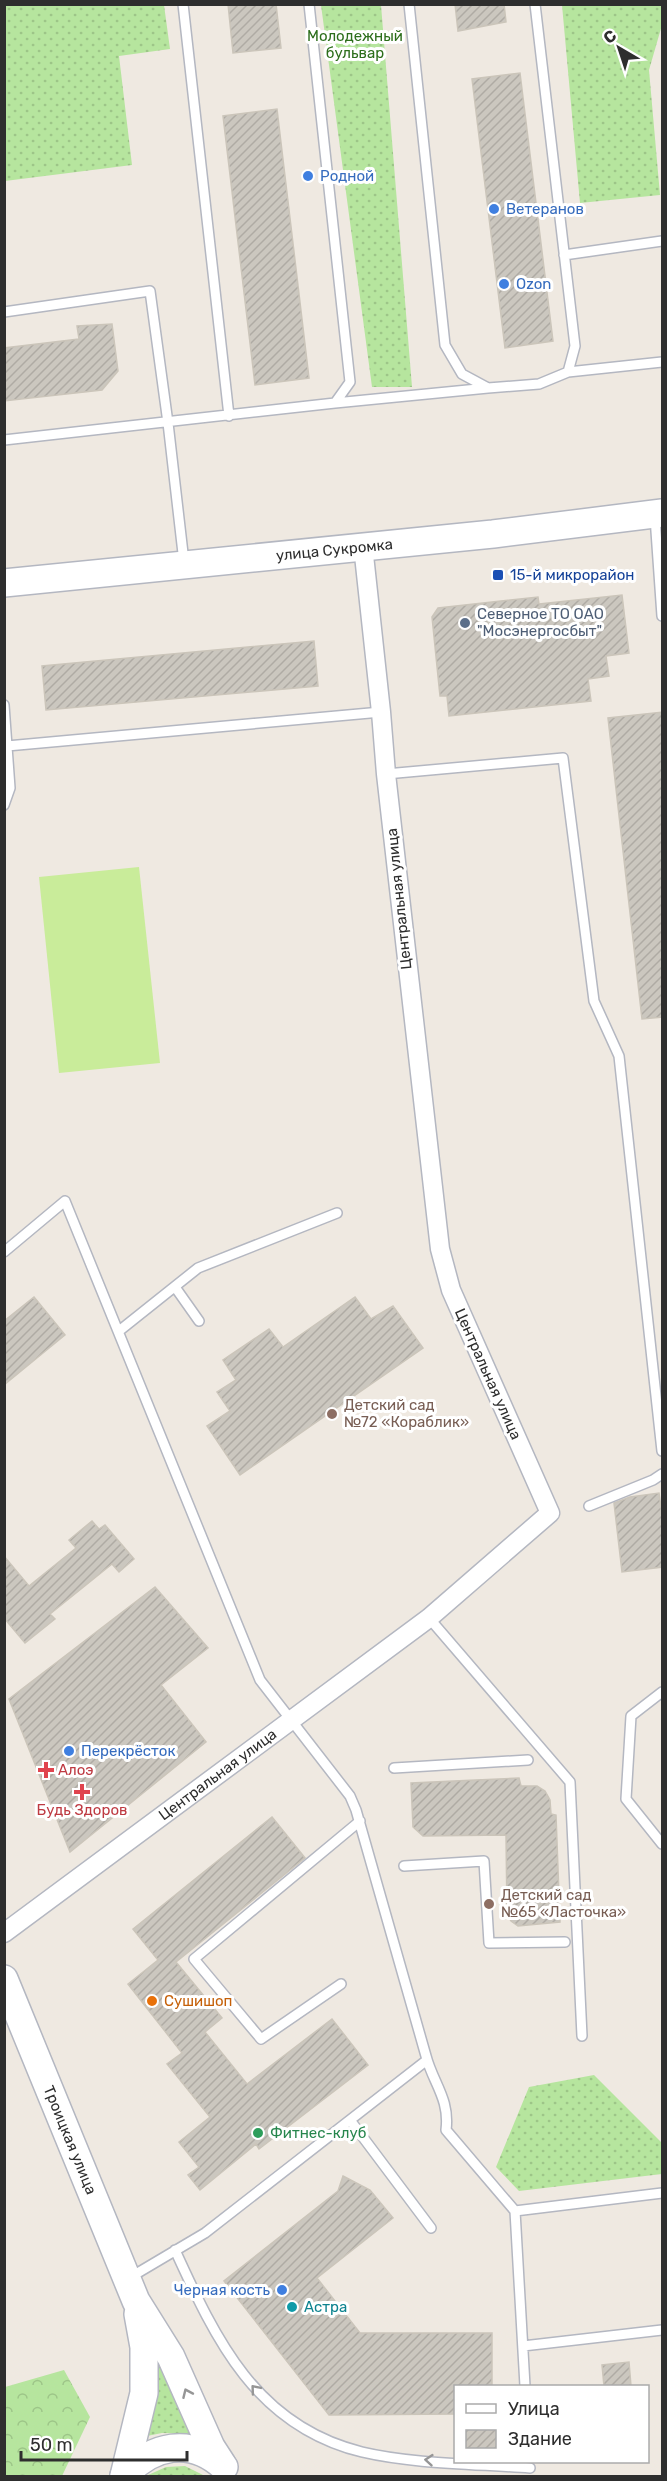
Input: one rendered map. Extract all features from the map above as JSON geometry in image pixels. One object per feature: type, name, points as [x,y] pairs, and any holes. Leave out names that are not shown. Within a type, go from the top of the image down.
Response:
[{"type":"street","name":"улица Сукромка","points":[[4,583],[493,534],[659,513]]},
{"type":"street","name":"Центральная улица","points":[[4,1933],[429,1618],[550,1513],[451,1290],[440,1249],[386,774],[363,546]]},
{"type":"street","name":"Троицкая улица","points":[[4,1979],[131,2290]]},
{"type":"street","points":[[131,2290],[171,2357],[211,2447],[230,2473]]},
{"type":"street","points":[[124,2476],[141,2408],[146,2377],[144,2347],[131,2290]]},
{"type":"street","points":[[124,2476],[138,2462],[152,2453],[168,2449],[195,2450],[230,2473]]},
{"type":"lane","points":[[183,4],[229,416]]},
{"type":"lane","points":[[309,4],[350,382],[335,404]]},
{"type":"lane","points":[[409,4],[445,345],[462,374],[488,388]]},
{"type":"lane","points":[[535,4],[575,346],[568,372]]},
{"type":"lane","points":[[564,255],[663,241]]},
{"type":"lane","points":[[4,312],[150,291],[184,565]]},
{"type":"lane","points":[[4,440],[539,384],[568,372],[663,362]]},
{"type":"lane","points":[[659,513],[663,616]]},
{"type":"lane","points":[[4,705],[10,788],[4,805]]},
{"type":"lane","points":[[8,746],[381,712]]},
{"type":"lane","points":[[386,774],[563,758],[594,1001],[619,1056],[658,1366],[663,1451]]},
{"type":"lane","points":[[4,1252],[65,1201],[260,1680],[350,1796],[360,1821],[397,1947],[427,2060],[443,2095],[447,2120],[446,2130],[515,2211],[525,2385]]},
{"type":"lane","points":[[119,1331],[198,1268],[337,1213]]},
{"type":"lane","points":[[175,1287],[199,1321]]},
{"type":"lane","points":[[589,1506],[663,1474]]},
{"type":"lane","points":[[429,1618],[570,1782],[582,2036]]},
{"type":"lane","points":[[663,1692],[631,1716],[626,1800],[663,1844]]},
{"type":"lane","points":[[394,1768],[528,1760]]},
{"type":"lane","points":[[341,1984],[261,2039],[194,1959],[360,1821]]},
{"type":"lane","points":[[404,1866],[484,1861],[489,1943],[565,1942]]},
{"type":"lane","points":[[131,2290],[175,2250],[205,2233],[427,2060]]},
{"type":"lane","points":[[350,2120],[431,2228]]},
{"type":"lane","points":[[515,2211],[663,2193]]},
{"type":"lane","points":[[175,2250],[204,2314],[233,2361],[268,2404],[297,2426],[339,2446],[385,2456],[454,2462]]},
{"type":"lane","points":[[523,2346],[663,2330]]},
{"type":"lane","points":[[470,2463],[530,2468]]},
{"type":"green space","points":[[4,5],[164,5],[170,49],[119,56],[132,165],[5,181]]},
{"type":"green space","name":"Молодежный бульвар","points":[[321,5],[381,5],[412,387],[372,387]]},
{"type":"green space","points":[[562,5],[662,5],[662,25],[649,70],[660,195],[580,203]]},
{"type":"green space","points":[[139,867],[160,1063],[59,1073],[39,877]]},
{"type":"green space","points":[[594,2075],[662,2143],[662,2174],[519,2191],[496,2167],[529,2087]]},
{"type":"green space","points":[[157,2351],[193,2434],[162,2433],[147,2436],[157,2390]]},
{"type":"green space","points":[[64,2370],[90,2417],[62,2476],[5,2476],[5,2387]]},
{"type":"green space","points":[[185,2466],[205,2476],[146,2476],[166,2467]]},
{"type":"building","points":[[228,4],[276,4],[281,48],[233,53]]},
{"type":"building","points":[[455,4],[504,4],[506,22],[458,31]]},
{"type":"building","points":[[520,73],[553,341],[505,348],[472,79]]},
{"type":"building","points":[[277,109],[309,378],[255,385],[223,116]]},
{"type":"building","points":[[112,324],[118,371],[102,390],[4,401],[4,348],[79,339],[77,326]]},
{"type":"building","points":[[622,595],[629,653],[606,656],[609,676],[588,679],[591,701],[449,716],[447,696],[440,696],[432,617],[438,608],[538,597],[539,604]]},
{"type":"building","points":[[314,641],[318,686],[46,710],[42,666]]},
{"type":"building","points":[[663,712],[663,1017],[642,1019],[608,718]]},
{"type":"building","points":[[34,1297],[65,1335],[4,1385],[4,1321]]},
{"type":"building","points":[[355,1297],[371,1319],[393,1306],[423,1348],[240,1475],[207,1426],[230,1411],[217,1392],[236,1380],[223,1360],[269,1329],[283,1347]]},
{"type":"building","points":[[659,1493],[663,1521],[663,1567],[622,1572],[614,1503],[630,1497]]},
{"type":"building","points":[[92,1521],[99,1529],[105,1525],[134,1559],[119,1572],[112,1564],[50,1614],[55,1619],[25,1643],[4,1618],[4,1556],[29,1586],[76,1548],[69,1540]]},
{"type":"building","points":[[155,1587],[208,1648],[161,1685],[206,1742],[70,1852],[9,1699]]},
{"type":"building","points":[[519,1778],[521,1786],[537,1786],[545,1791],[550,1800],[551,1814],[556,1815],[560,1922],[518,1926],[511,1921],[507,1914],[506,1835],[423,1836],[413,1827],[411,1783]]},
{"type":"building","points":[[272,1817],[305,1858],[176,1962],[222,2018],[205,2032],[247,2084],[332,2019],[368,2065],[259,2149],[256,2144],[200,2190],[188,2175],[199,2167],[179,2142],[210,2117],[167,2064],[182,2053],[128,1984],[158,1960],[133,1929]]},
{"type":"building","name":"Астра","points":[[343,2176],[370,2190],[393,2218],[317,2278],[360,2333],[492,2333],[492,2385],[454,2385],[454,2414],[329,2415],[224,2281],[338,2191]]},
{"type":"building","points":[[629,2362],[631,2385],[604,2385],[602,2365]]},
{"type":"place","name":"Родной","points":[[308,176]]},
{"type":"place","name":"Ветеранов","points":[[494,209]]},
{"type":"place","name":"Ozon","points":[[504,284]]},
{"type":"place","name":"15-й микрорайон","points":[[498,575]]},
{"type":"place","name":"Северное ТО ОАО \"Мосэнергосбыт\"","points":[[465,623]]},
{"type":"place","name":"Детский сад №72 «Кораблик»","points":[[332,1414]]},
{"type":"place","name":"Перекрёсток","points":[[69,1751]]},
{"type":"place","name":"Алоэ","points":[[46,1770]]},
{"type":"place","name":"Будь Здоров","points":[[82,1792]]},
{"type":"place","name":"Детский сад №65 «Ласточка»","points":[[489,1904]]},
{"type":"place","name":"Сушишоп","points":[[152,2001]]},
{"type":"place","name":"Фитнес-клуб","points":[[258,2133]]},
{"type":"place","name":"Черная кость","points":[[282,2290]]},
{"type":"place","name":"Астра","points":[[292,2307]]}]
